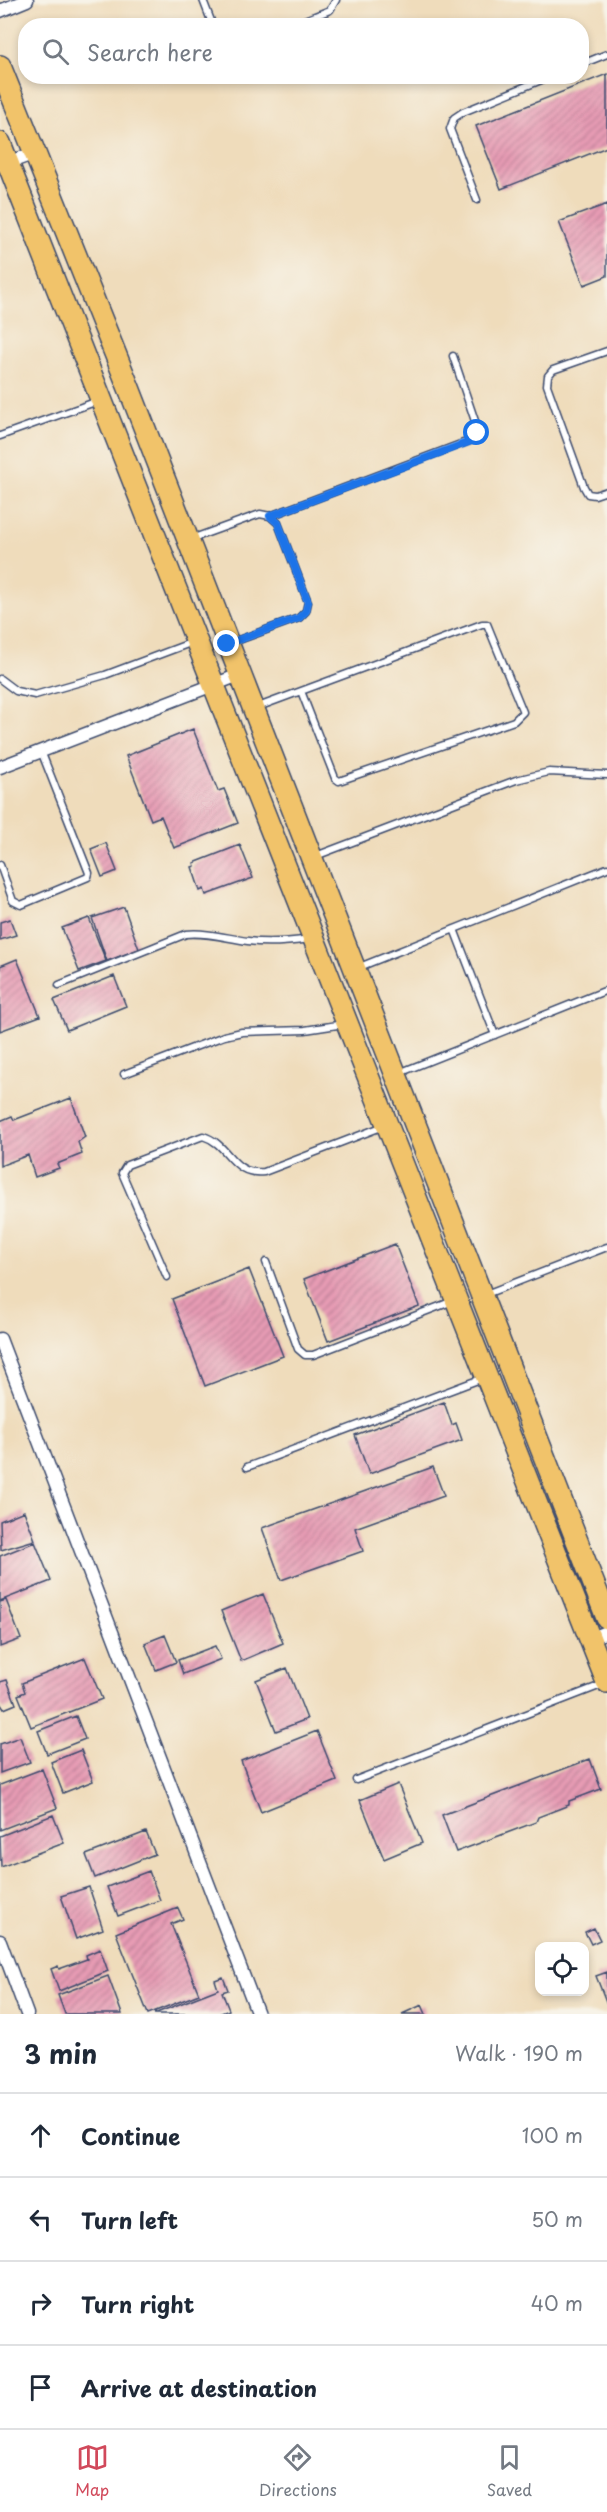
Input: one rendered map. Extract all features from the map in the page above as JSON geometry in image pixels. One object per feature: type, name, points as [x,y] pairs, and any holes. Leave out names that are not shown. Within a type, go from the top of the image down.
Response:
[{"type":"highway","points":[[0,66],[188,541],[607,1618]]},
{"type":"highway","points":[[2,157],[101,400],[487,1377],[598,1635],[607,1683]]},
{"type":"street","points":[[0,11],[27,0]]},
{"type":"street","points":[[2,157],[35,153]]},
{"type":"street","points":[[0,767],[239,675]]},
{"type":"street","points":[[1,1346],[258,2014]]},
{"type":"street","points":[[0,1941],[27,2014]]},
{"type":"lane","points":[[202,0],[210,18]]},
{"type":"lane","points":[[310,18],[330,10],[336,0]]},
{"type":"lane","points":[[589,61],[607,54]]},
{"type":"lane","points":[[477,200],[450,129],[454,118],[463,112],[531,84]]},
{"type":"lane","points":[[607,351],[553,370],[548,376],[547,385],[588,494],[595,495],[607,490]]},
{"type":"lane","points":[[270,516],[474,439],[476,424],[453,356]]},
{"type":"lane","points":[[0,436],[101,400]]},
{"type":"lane","points":[[188,541],[242,519],[260,514],[270,516],[278,523],[308,602],[306,611],[299,618],[227,644]]},
{"type":"lane","points":[[252,709],[301,691],[487,624],[523,712],[514,721],[339,781],[335,778],[301,691]]},
{"type":"lane","points":[[0,679],[16,691],[35,695],[105,675],[196,640]]},
{"type":"lane","points":[[0,865],[13,901],[21,905],[88,877],[89,873],[41,751]]},
{"type":"lane","points":[[310,858],[516,780],[549,772],[588,772],[607,775]]},
{"type":"lane","points":[[354,970],[607,868]]},
{"type":"lane","points":[[454,929],[495,1035]]},
{"type":"lane","points":[[59,985],[186,934],[200,933],[277,943],[314,939]]},
{"type":"lane","points":[[395,1075],[607,990]]},
{"type":"lane","points":[[124,1074],[224,1036],[242,1032],[305,1030],[347,1023]]},
{"type":"lane","points":[[168,1277],[122,1173],[127,1165],[203,1136],[213,1140],[244,1171],[252,1174],[264,1172],[387,1125]]},
{"type":"lane","points":[[482,1295],[607,1247]]},
{"type":"lane","points":[[266,1262],[298,1349],[305,1355],[313,1356],[456,1300]]},
{"type":"lane","points":[[247,1467],[487,1377]]},
{"type":"lane","points":[[356,1780],[607,1683]]},
{"type":"building","points":[[607,74],[607,147],[501,189],[476,126],[582,84],[589,84],[589,81]]},
{"type":"building","points":[[607,204],[607,276],[584,285],[559,222]]},
{"type":"building","points":[[193,729],[218,791],[224,789],[238,823],[174,848],[161,816],[151,820],[126,756]]},
{"type":"building","points":[[106,843],[117,871],[102,877],[91,849]]},
{"type":"building","points":[[240,845],[253,878],[206,895],[204,889],[200,891],[192,867],[195,866],[194,863]]},
{"type":"building","points":[[124,907],[139,949],[107,961],[92,918]]},
{"type":"building","points":[[89,918],[106,961],[79,971],[62,928]]},
{"type":"building","points":[[10,919],[16,935],[0,940],[0,922]]},
{"type":"building","points":[[17,959],[40,1016],[0,1031],[0,966]]},
{"type":"building","points":[[114,976],[126,1006],[67,1030],[54,1000]]},
{"type":"building","points":[[71,1098],[85,1137],[78,1142],[82,1154],[57,1164],[59,1168],[35,1177],[28,1155],[0,1166],[0,1121],[12,1116],[14,1120]]},
{"type":"building","points":[[395,1244],[419,1306],[328,1341],[304,1279]]},
{"type":"building","points":[[249,1269],[283,1356],[205,1386],[172,1299]]},
{"type":"building","points":[[444,1402],[452,1425],[456,1423],[462,1440],[369,1474],[355,1435]]},
{"type":"building","points":[[433,1467],[444,1496],[355,1528],[363,1551],[281,1580],[262,1528]]},
{"type":"building","points":[[24,1511],[35,1540],[1,1550],[0,1521]]},
{"type":"building","points":[[35,1542],[51,1581],[0,1601],[0,1556]]},
{"type":"building","points":[[263,1594],[283,1643],[241,1661],[221,1611]]},
{"type":"building","points":[[6,1600],[21,1639],[0,1647],[0,1602]]},
{"type":"building","points":[[165,1635],[176,1662],[156,1670],[145,1643]]},
{"type":"building","points":[[215,1646],[221,1659],[183,1674],[178,1660]]},
{"type":"building","points":[[85,1658],[102,1699],[31,1727],[18,1695],[25,1692],[22,1683]]},
{"type":"building","points":[[287,1668],[307,1719],[276,1731],[256,1680]]},
{"type":"building","points":[[7,1680],[16,1704],[4,1709],[0,1703],[0,1682]]},
{"type":"building","points":[[76,1716],[85,1739],[47,1754],[38,1731]]},
{"type":"building","points":[[317,1731],[337,1781],[261,1812],[241,1761]]},
{"type":"building","points":[[20,1737],[30,1762],[0,1773],[0,1744]]},
{"type":"building","points":[[81,1750],[93,1781],[63,1793],[51,1762]]},
{"type":"building","points":[[590,1759],[601,1789],[569,1801],[569,1805],[538,1817],[536,1822],[456,1852],[442,1815]]},
{"type":"building","points":[[42,1769],[57,1808],[0,1830],[0,1785]]},
{"type":"building","points":[[398,1784],[422,1843],[384,1859],[360,1800]]},
{"type":"building","points":[[53,1815],[64,1843],[1,1867],[0,1836]]},
{"type":"building","points":[[146,1832],[155,1854],[95,1878],[86,1855]]},
{"type":"building","points":[[149,1871],[160,1900],[118,1916],[107,1887]]},
{"type":"building","points":[[89,1887],[103,1929],[76,1939],[61,1896]]},
{"type":"building","points":[[178,1908],[183,1919],[171,1924],[199,1994],[148,2014],[116,1933]]},
{"type":"building","points":[[594,1928],[600,1940],[591,1944],[585,1932]]},
{"type":"building","points":[[100,1949],[108,1971],[59,1991],[51,1969],[58,1966],[59,1969],[87,1959],[86,1955]]},
{"type":"building","points":[[607,1972],[607,2004],[596,1976]]},
{"type":"building","points":[[108,1976],[122,2014],[65,2014],[58,1995]]},
{"type":"building","points":[[223,1977],[228,1990],[222,1992],[229,2010],[219,2014],[154,2014],[218,1989],[215,1980]]},
{"type":"building","points":[[422,2005],[426,2014],[402,2014]]},
{"type":"route","points":[[227,644],[299,618],[306,611],[308,602],[278,523],[270,516],[469,442],[477,433]]}]
